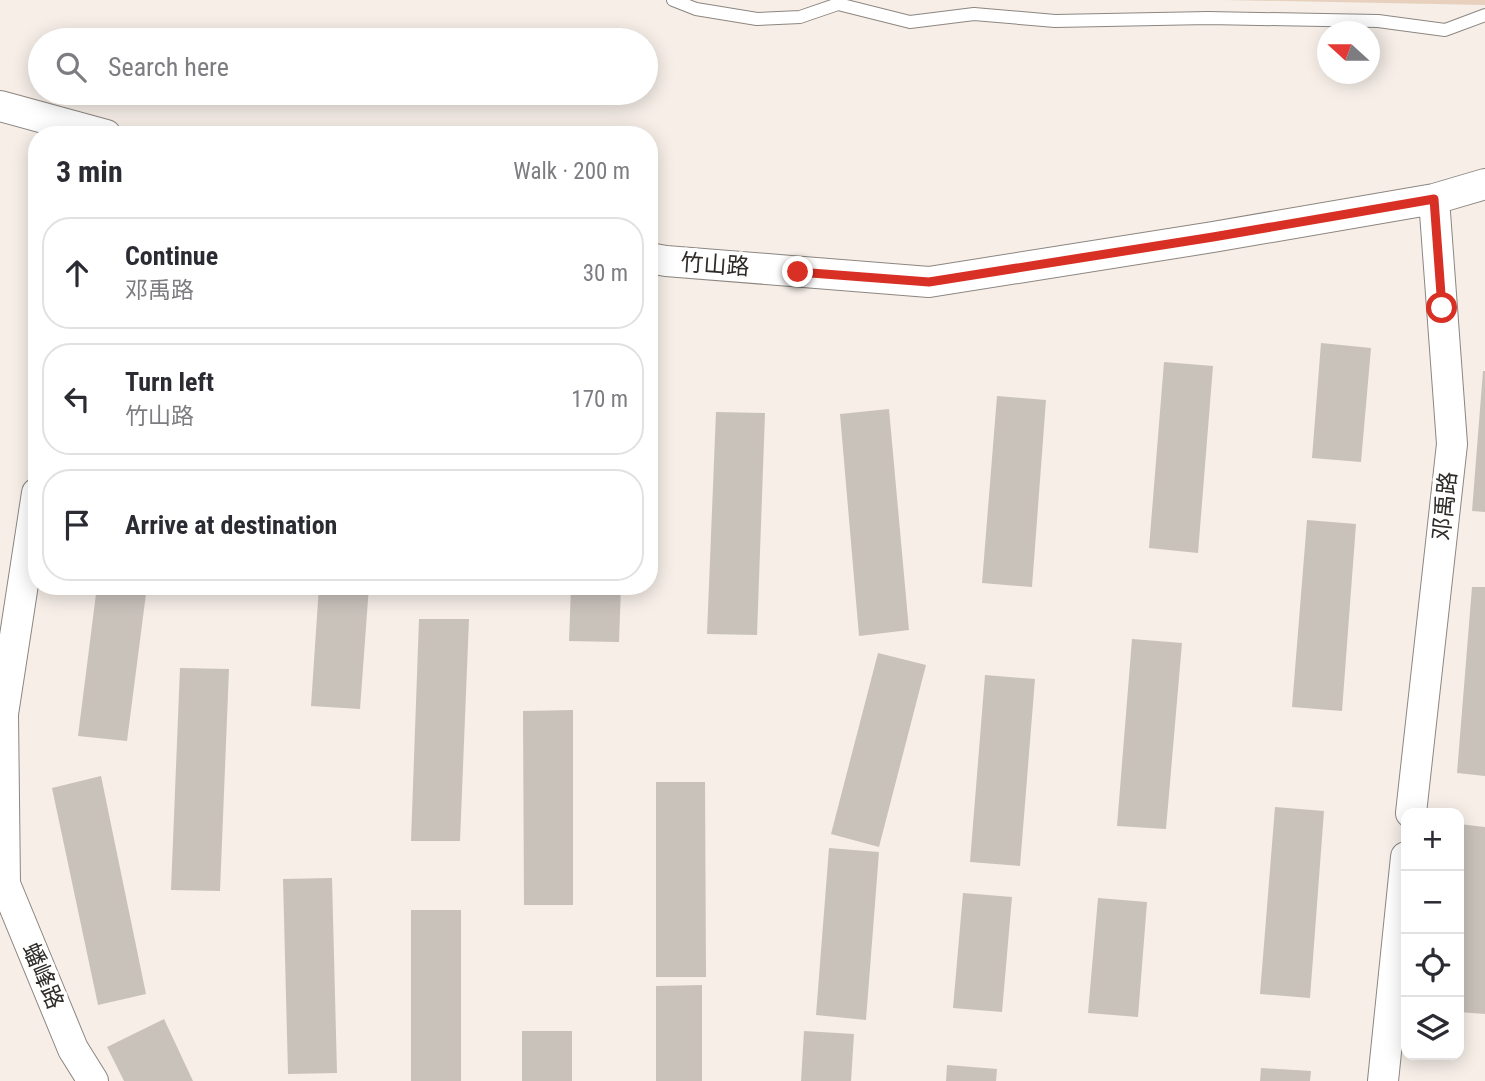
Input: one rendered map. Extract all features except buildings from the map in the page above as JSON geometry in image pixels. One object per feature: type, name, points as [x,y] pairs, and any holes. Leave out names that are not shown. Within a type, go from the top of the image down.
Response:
[{"type":"street","points":[[0,106],[74,126]]},
{"type":"street","name":"竹山路","points":[[658,259],[929,282],[1434,199],[1485,184]]},
{"type":"street","name":"邓禹路","points":[[1412,808],[1452,444],[1434,199]]},
{"type":"street","name":"蟠峰路","points":[[28,552],[3,714],[5,884],[73,1049],[93,1081]]},
{"type":"street","points":[[1383,1081],[1405,871]]},
{"type":"lane","points":[[673,0],[696,9],[757,19],[800,17],[838,4],[910,22],[974,14],[1055,21],[1208,18],[1378,21],[1445,30],[1485,15]]},
{"type":"shaded area","points":[[1225,0],[1485,0],[1485,5]]},
{"type":"route","points":[[798,272],[929,282],[1434,199],[1442,308]]}]
